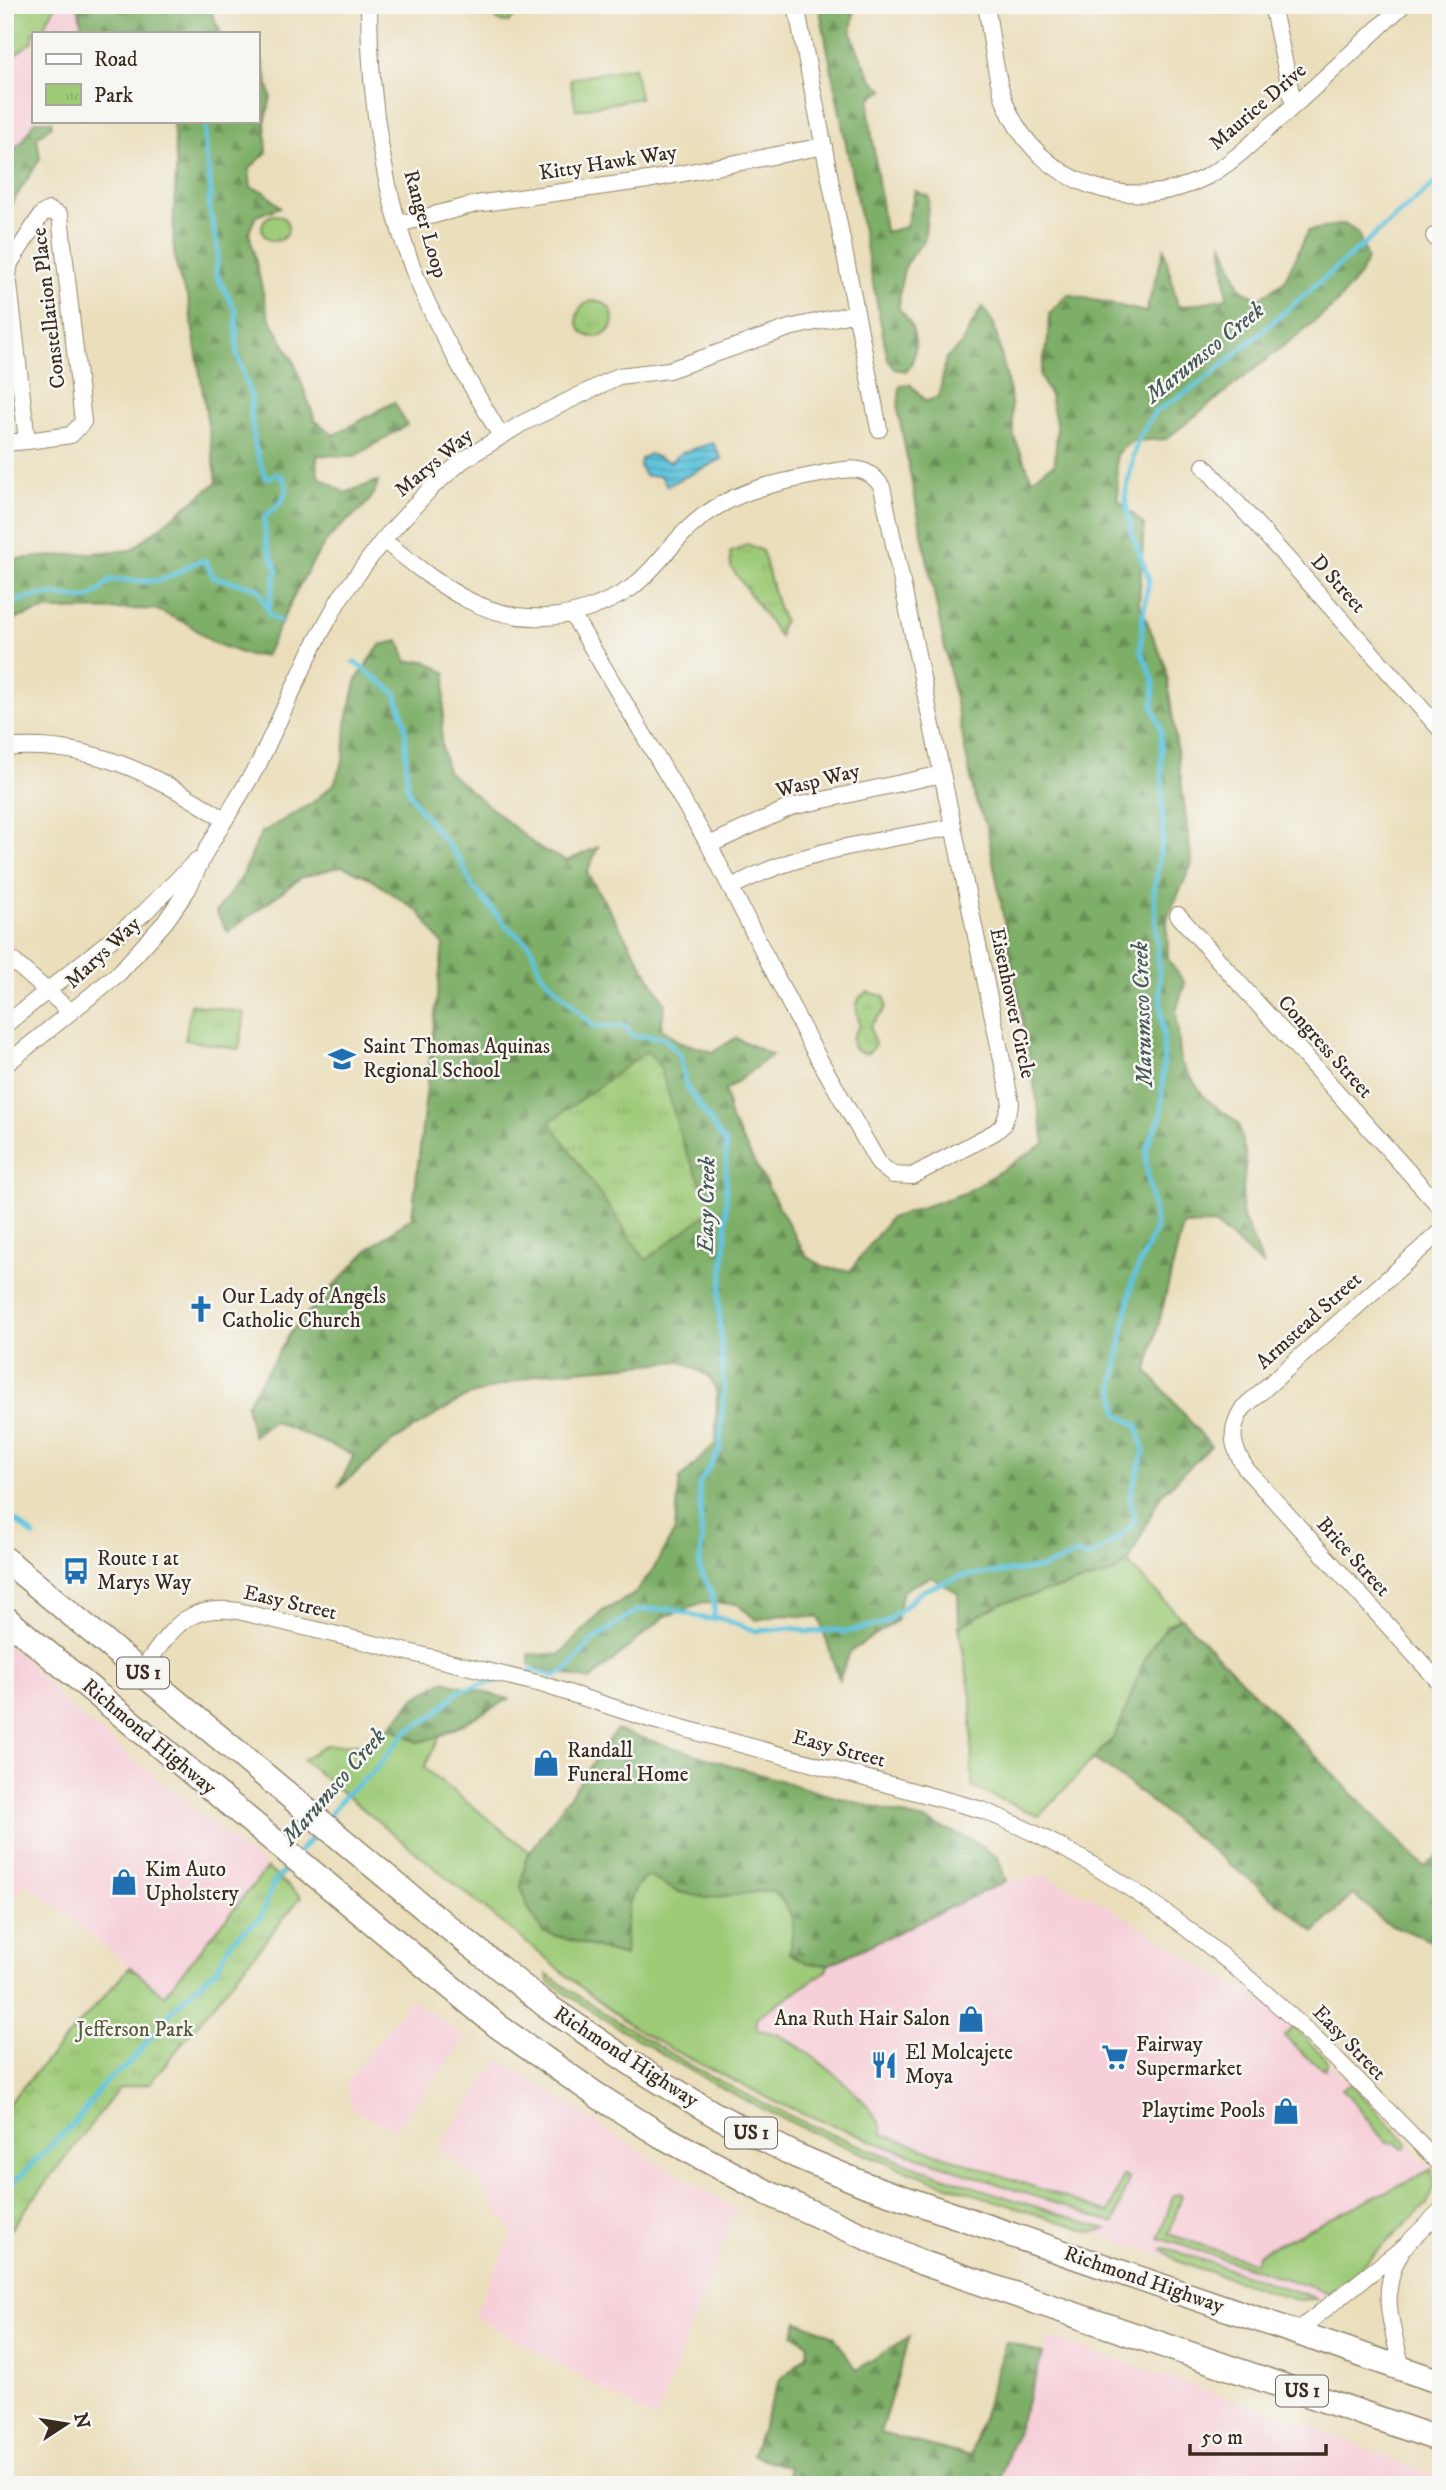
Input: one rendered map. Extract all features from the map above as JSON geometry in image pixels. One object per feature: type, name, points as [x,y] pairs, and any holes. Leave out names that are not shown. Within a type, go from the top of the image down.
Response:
[{"type":"main road","name":"Richmond Highway","points":[[5,1559],[527,1991],[643,2071],[738,2126],[797,2156],[879,2190],[1441,2382]]},
{"type":"main road","name":"Richmond Highway","points":[[5,1618],[330,1885],[403,1950],[528,2049],[631,2118],[768,2193],[872,2242],[970,2280],[1441,2440]]},
{"type":"street","name":"Ranger Loop","points":[[369,5],[372,81],[399,225],[422,291],[501,436]]},
{"type":"street","points":[[796,5],[879,429]]},
{"type":"street","name":"Maurice Drive","points":[[986,5],[999,78],[1016,125],[1044,159],[1086,185],[1134,195],[1181,187],[1229,163],[1403,5]]},
{"type":"street","points":[[1272,5],[1294,106]]},
{"type":"street","name":"Kitty Hawk Way","points":[[399,225],[476,204],[649,180],[824,146]]},
{"type":"street","name":"Constellation Place","points":[[5,443],[27,441],[71,435],[79,430],[83,422],[60,216],[48,210],[42,214],[10,263],[8,275],[27,441]]},
{"type":"street","name":"Marys Way","points":[[5,1065],[119,973],[165,922],[188,889],[206,851],[260,763],[335,607],[383,540],[431,488],[462,461],[501,436],[550,408],[619,376],[669,370],[789,328],[856,313]]},
{"type":"street","name":"D Street","points":[[1204,466],[1441,730]]},
{"type":"street","name":"Eisenhower Circle","points":[[383,540],[453,594],[471,604],[521,617],[572,614],[632,587],[690,526],[737,495],[763,485],[841,470],[867,470],[881,487],[1011,1103],[1003,1125],[995,1132],[912,1177],[893,1175],[879,1164],[810,1043],[709,845],[572,614]]},
{"type":"street","points":[[5,748],[63,748],[116,760],[177,789],[225,820]]},
{"type":"street","name":"Wasp Way","points":[[709,845],[770,814],[791,807],[942,774]]},
{"type":"street","points":[[732,887],[761,871],[811,853],[953,827]]},
{"type":"street","name":"Marys Way","points":[[5,1025],[144,913],[206,851]]},
{"type":"street","name":"Congress Street","points":[[1178,915],[1441,1208]]},
{"type":"street","points":[[5,954],[71,1012]]},
{"type":"street","name":"Armstead Street","points":[[1237,1456],[1232,1432],[1243,1408],[1441,1231]]},
{"type":"street","name":"Brice Street","points":[[1237,1456],[1441,1684]]},
{"type":"street","name":"Easy Street","points":[[141,1671],[184,1619],[201,1611],[220,1609],[541,1684],[649,1719],[982,1810],[1030,1829],[1085,1858],[1150,1900],[1271,1995],[1441,2165]]},
{"type":"street","points":[[1296,2332],[1405,2246],[1441,2210]]},
{"type":"street","points":[[1402,2369],[1387,2291],[1391,2273],[1405,2246]]},
{"type":"shaded area","points":[[5,5],[100,5],[85,32],[32,32],[32,122],[34,122],[5,170]]},
{"type":"shaded area","points":[[5,1642],[30,1662],[59,1698],[267,1868],[164,1995],[27,1883],[5,1907]]},
{"type":"shaded area","points":[[1045,1876],[1103,1903],[1262,2003],[1269,2002],[1432,2169],[1433,2187],[1427,2204],[1348,2279],[1329,2293],[1308,2301],[1296,2300],[955,2187],[873,2156],[881,2130],[870,2107],[815,2058],[780,2035],[757,2030],[756,2018],[826,1971],[828,1965],[1006,1881]]},
{"type":"shaded area","points":[[411,1998],[467,2039],[395,2129],[352,2110],[347,2082]]},
{"type":"shaded area","points":[[499,2059],[618,2137],[736,2209],[656,2420],[473,2315],[513,2233],[477,2178],[438,2148]]},
{"type":"shaded area","points":[[1049,2337],[1300,2422],[1441,2479],[1441,2485],[998,2485]]},
{"type":"green space","points":[[5,5],[56,5],[41,32],[32,32],[32,42],[5,62]]},
{"type":"green space","points":[[78,5],[208,5],[221,32],[83,32]]},
{"type":"green space","points":[[492,5],[517,5],[517,14],[509,22],[500,22],[494,17]]},
{"type":"green space","points":[[819,5],[855,5],[852,27],[855,45],[870,76],[885,90],[870,98],[869,114],[885,232],[906,227],[915,191],[929,197],[924,242],[910,257],[901,280],[899,309],[905,315],[915,338],[914,355],[907,371],[895,369],[888,360]]},
{"type":"green space","points":[[259,47],[271,97],[265,123],[267,152],[249,169],[251,187],[265,192],[280,207],[256,216],[249,232],[268,315],[294,362],[315,420],[334,435],[394,402],[407,425],[355,456],[317,455],[318,476],[345,493],[378,481],[376,490],[365,505],[336,530],[320,551],[294,595],[265,656],[247,655],[214,643],[188,624],[155,609],[44,610],[5,622],[5,560],[131,550],[217,482],[188,298],[181,284],[174,254],[176,169],[173,122],[259,122]]},
{"type":"green space","points":[[634,67],[640,98],[576,110],[570,79]]},
{"type":"green space","points":[[34,122],[51,122],[52,126],[37,137],[40,159],[5,214],[5,154],[22,142]]},
{"type":"green space","points":[[275,215],[284,219],[288,228],[284,237],[275,241],[266,237],[262,228],[266,219]]},
{"type":"green space","points":[[1344,224],[1358,233],[1367,259],[1360,275],[1335,305],[1166,439],[1132,441],[1116,454],[1118,500],[1144,525],[1139,603],[1166,667],[1192,864],[1167,918],[1168,960],[1185,983],[1176,1011],[1181,1063],[1205,1098],[1238,1123],[1246,1157],[1241,1213],[1264,1266],[1215,1224],[1183,1225],[1147,1371],[1211,1446],[1160,1496],[1128,1563],[1111,1574],[1002,1603],[959,1627],[958,1593],[931,1577],[903,1590],[896,1621],[850,1652],[839,1680],[819,1617],[782,1615],[756,1620],[737,1604],[703,1602],[664,1617],[590,1680],[530,1666],[529,1654],[559,1655],[601,1612],[633,1595],[653,1570],[675,1530],[680,1479],[716,1443],[717,1393],[709,1376],[681,1361],[542,1373],[465,1397],[394,1441],[338,1488],[354,1455],[273,1421],[253,1436],[246,1405],[295,1326],[369,1249],[412,1217],[443,945],[419,912],[368,877],[342,866],[302,877],[228,932],[216,912],[242,877],[261,833],[312,803],[334,784],[344,757],[346,724],[357,679],[380,645],[399,641],[407,662],[426,661],[446,673],[441,743],[447,771],[540,849],[567,861],[598,847],[587,873],[665,1003],[661,1028],[680,1042],[713,1052],[736,1038],[772,1055],[725,1091],[731,1120],[806,1256],[827,1268],[850,1271],[890,1218],[965,1193],[1045,1143],[987,827],[975,799],[906,453],[898,410],[900,386],[910,384],[926,401],[939,397],[946,358],[960,346],[982,307],[994,324],[1010,393],[1014,437],[1032,479],[1055,463],[1057,428],[1050,396],[1040,376],[1048,340],[1049,314],[1068,294],[1146,312],[1164,249],[1178,307],[1227,298],[1222,241],[1241,289],[1258,299],[1284,282],[1308,231]]},
{"type":"green space","points":[[595,301],[608,306],[613,319],[608,332],[595,337],[582,332],[577,319],[582,306]]},
{"type":"green space","points":[[747,544],[762,551],[784,621],[780,627],[780,637],[731,567],[730,553]]},
{"type":"green space","points":[[868,992],[884,996],[886,1006],[870,1027],[875,1044],[870,1052],[865,1054],[854,1049],[852,1038],[860,1025],[858,1001]]},
{"type":"green space","points":[[191,1004],[245,1013],[239,1049],[185,1040]]},
{"type":"green space","points":[[647,1051],[661,1069],[684,1147],[713,1209],[646,1260],[550,1122]]},
{"type":"green space","points":[[1128,1563],[1181,1618],[1166,1625],[1114,1737],[1039,1816],[972,1787],[971,1696],[959,1627],[1002,1603],[1111,1574]]},
{"type":"green space","points":[[1181,1618],[1424,1867],[1441,1853],[1441,1945],[1384,1922],[1353,1894],[1315,1932],[1112,1771],[1093,1759],[1115,1735],[1148,1654],[1168,1627]]},
{"type":"green space","points":[[443,1681],[509,1699],[440,1736],[418,1742],[390,1727],[413,1700]]},
{"type":"green space","points":[[390,1727],[418,1742],[440,1736],[424,1768],[530,1852],[526,1858],[543,1932],[624,1956],[630,1901],[640,1882],[648,1876],[679,1892],[733,1895],[772,1890],[790,1907],[807,1962],[828,1965],[826,1971],[756,2018],[757,2030],[773,2033],[789,2041],[840,2078],[870,2109],[882,2134],[1109,2213],[1123,2176],[1129,2178],[1114,2223],[877,2143],[778,2103],[633,2027],[303,1760],[326,1745],[368,1744]]},
{"type":"green space","points":[[616,1730],[821,1793],[926,1821],[974,1841],[998,1858],[1006,1881],[828,1965],[807,1963],[789,1953],[792,1918],[786,1905],[772,1890],[707,1898],[679,1892],[648,1876],[634,1890],[630,1900],[625,1956],[543,1932],[528,1908],[521,1886],[526,1858]]},
{"type":"green space","name":"Jefferson Park","points":[[267,1868],[301,1897],[150,2083],[119,2088],[5,2236],[5,2107],[130,1967],[164,1995]]},
{"type":"green space","points":[[547,1974],[686,2063],[796,2119],[935,2173],[1106,2229],[1092,2232],[953,2187],[884,2162],[782,2118],[646,2045],[549,1982]]},
{"type":"green space","points":[[1294,2027],[1328,2061],[1325,2069],[1284,2036]]},
{"type":"green space","points":[[1351,2084],[1407,2143],[1406,2148],[1402,2149],[1396,2143],[1387,2143],[1381,2137],[1342,2089]]},
{"type":"green space","points":[[1432,2169],[1433,2187],[1427,2204],[1348,2279],[1329,2293],[1159,2238],[1173,2196],[1182,2195],[1169,2234],[1255,2263],[1259,2253]]},
{"type":"green space","points":[[1166,2248],[1318,2299],[1296,2300],[1177,2261],[1162,2249]]},
{"type":"green space","points":[[798,2321],[834,2336],[856,2370],[910,2336],[880,2433],[970,2456],[1006,2342],[1043,2354],[998,2485],[785,2485],[790,2468],[752,2455],[779,2381],[807,2355],[808,2344],[793,2334]]},
{"type":"water","points":[[713,443],[722,459],[667,486],[661,476],[645,476],[640,467],[641,459],[649,454],[670,462],[681,453]]},
{"type":"waterway","points":[[206,122],[205,147],[211,192],[209,204],[218,252],[216,274],[236,311],[237,353],[252,401],[250,410],[255,446],[265,477],[276,474],[283,477],[287,489],[282,501],[264,518],[266,543],[277,570],[268,608]]},
{"type":"waterway","name":"Marumsco Creek","points":[[521,1675],[534,1671],[556,1676],[565,1672],[592,1641],[637,1610],[673,1609],[707,1619],[719,1618],[757,1631],[793,1628],[807,1632],[845,1632],[885,1623],[922,1591],[961,1576],[1042,1568],[1077,1554],[1089,1558],[1122,1536],[1135,1520],[1130,1497],[1144,1451],[1137,1425],[1118,1414],[1114,1384],[1132,1282],[1156,1228],[1146,1163],[1147,1147],[1161,1116],[1164,1055],[1154,890],[1163,835],[1161,729],[1153,706],[1154,681],[1141,651],[1149,579],[1132,534],[1125,497],[1134,453],[1139,437],[1155,412],[1204,381],[1441,178]]},
{"type":"waterway","name":"Easy Creek","points":[[5,604],[49,595],[86,598],[96,594],[111,580],[162,579],[191,564],[206,561],[213,577],[258,588],[270,615],[279,621]]},
{"type":"waterway","name":"Easy Creek","points":[[354,662],[396,693],[405,723],[407,787],[417,806],[461,861],[472,886],[508,928],[530,945],[542,974],[594,1027],[626,1026],[632,1036],[663,1037],[680,1055],[686,1086],[726,1144],[726,1238],[719,1306],[724,1389],[720,1450],[699,1484],[702,1541],[699,1569],[713,1599],[713,1619]]},
{"type":"waterway","points":[[5,1512],[34,1536]]},
{"type":"waterway","name":"Marumsco Creek","points":[[328,1817],[346,1794],[373,1772],[407,1731],[433,1716],[460,1690],[501,1680]]},
{"type":"waterway","name":"Marumsco Creek","points":[[299,1852],[320,1828]]},
{"type":"waterway","name":"Marumsco Creek","points":[[5,2191],[78,2119],[106,2081],[128,2065],[177,2005],[217,1968],[231,1942],[261,1917],[273,1884],[291,1863]]},
{"type":"place","name":"Saint Thomas Aquinas Regional School","points":[[342,1059]]},
{"type":"place","name":"Our Lady of Angels Catholic Church","points":[[201,1309]]},
{"type":"place","name":"Route 1 at Marys Way","points":[[76,1571]]},
{"type":"place","name":"Randall Funeral Home","points":[[546,1763]]},
{"type":"place","name":"Kim Auto Upholstery","points":[[124,1882]]},
{"type":"place","name":"Ana Ruth Hair Salon","points":[[971,2019]]},
{"type":"place","name":"Fairway Supermarket","points":[[1115,2057]]},
{"type":"place","name":"El Molcajete Moya","points":[[884,2065]]},
{"type":"place","name":"Playtime Pools","points":[[1286,2111]]}]
